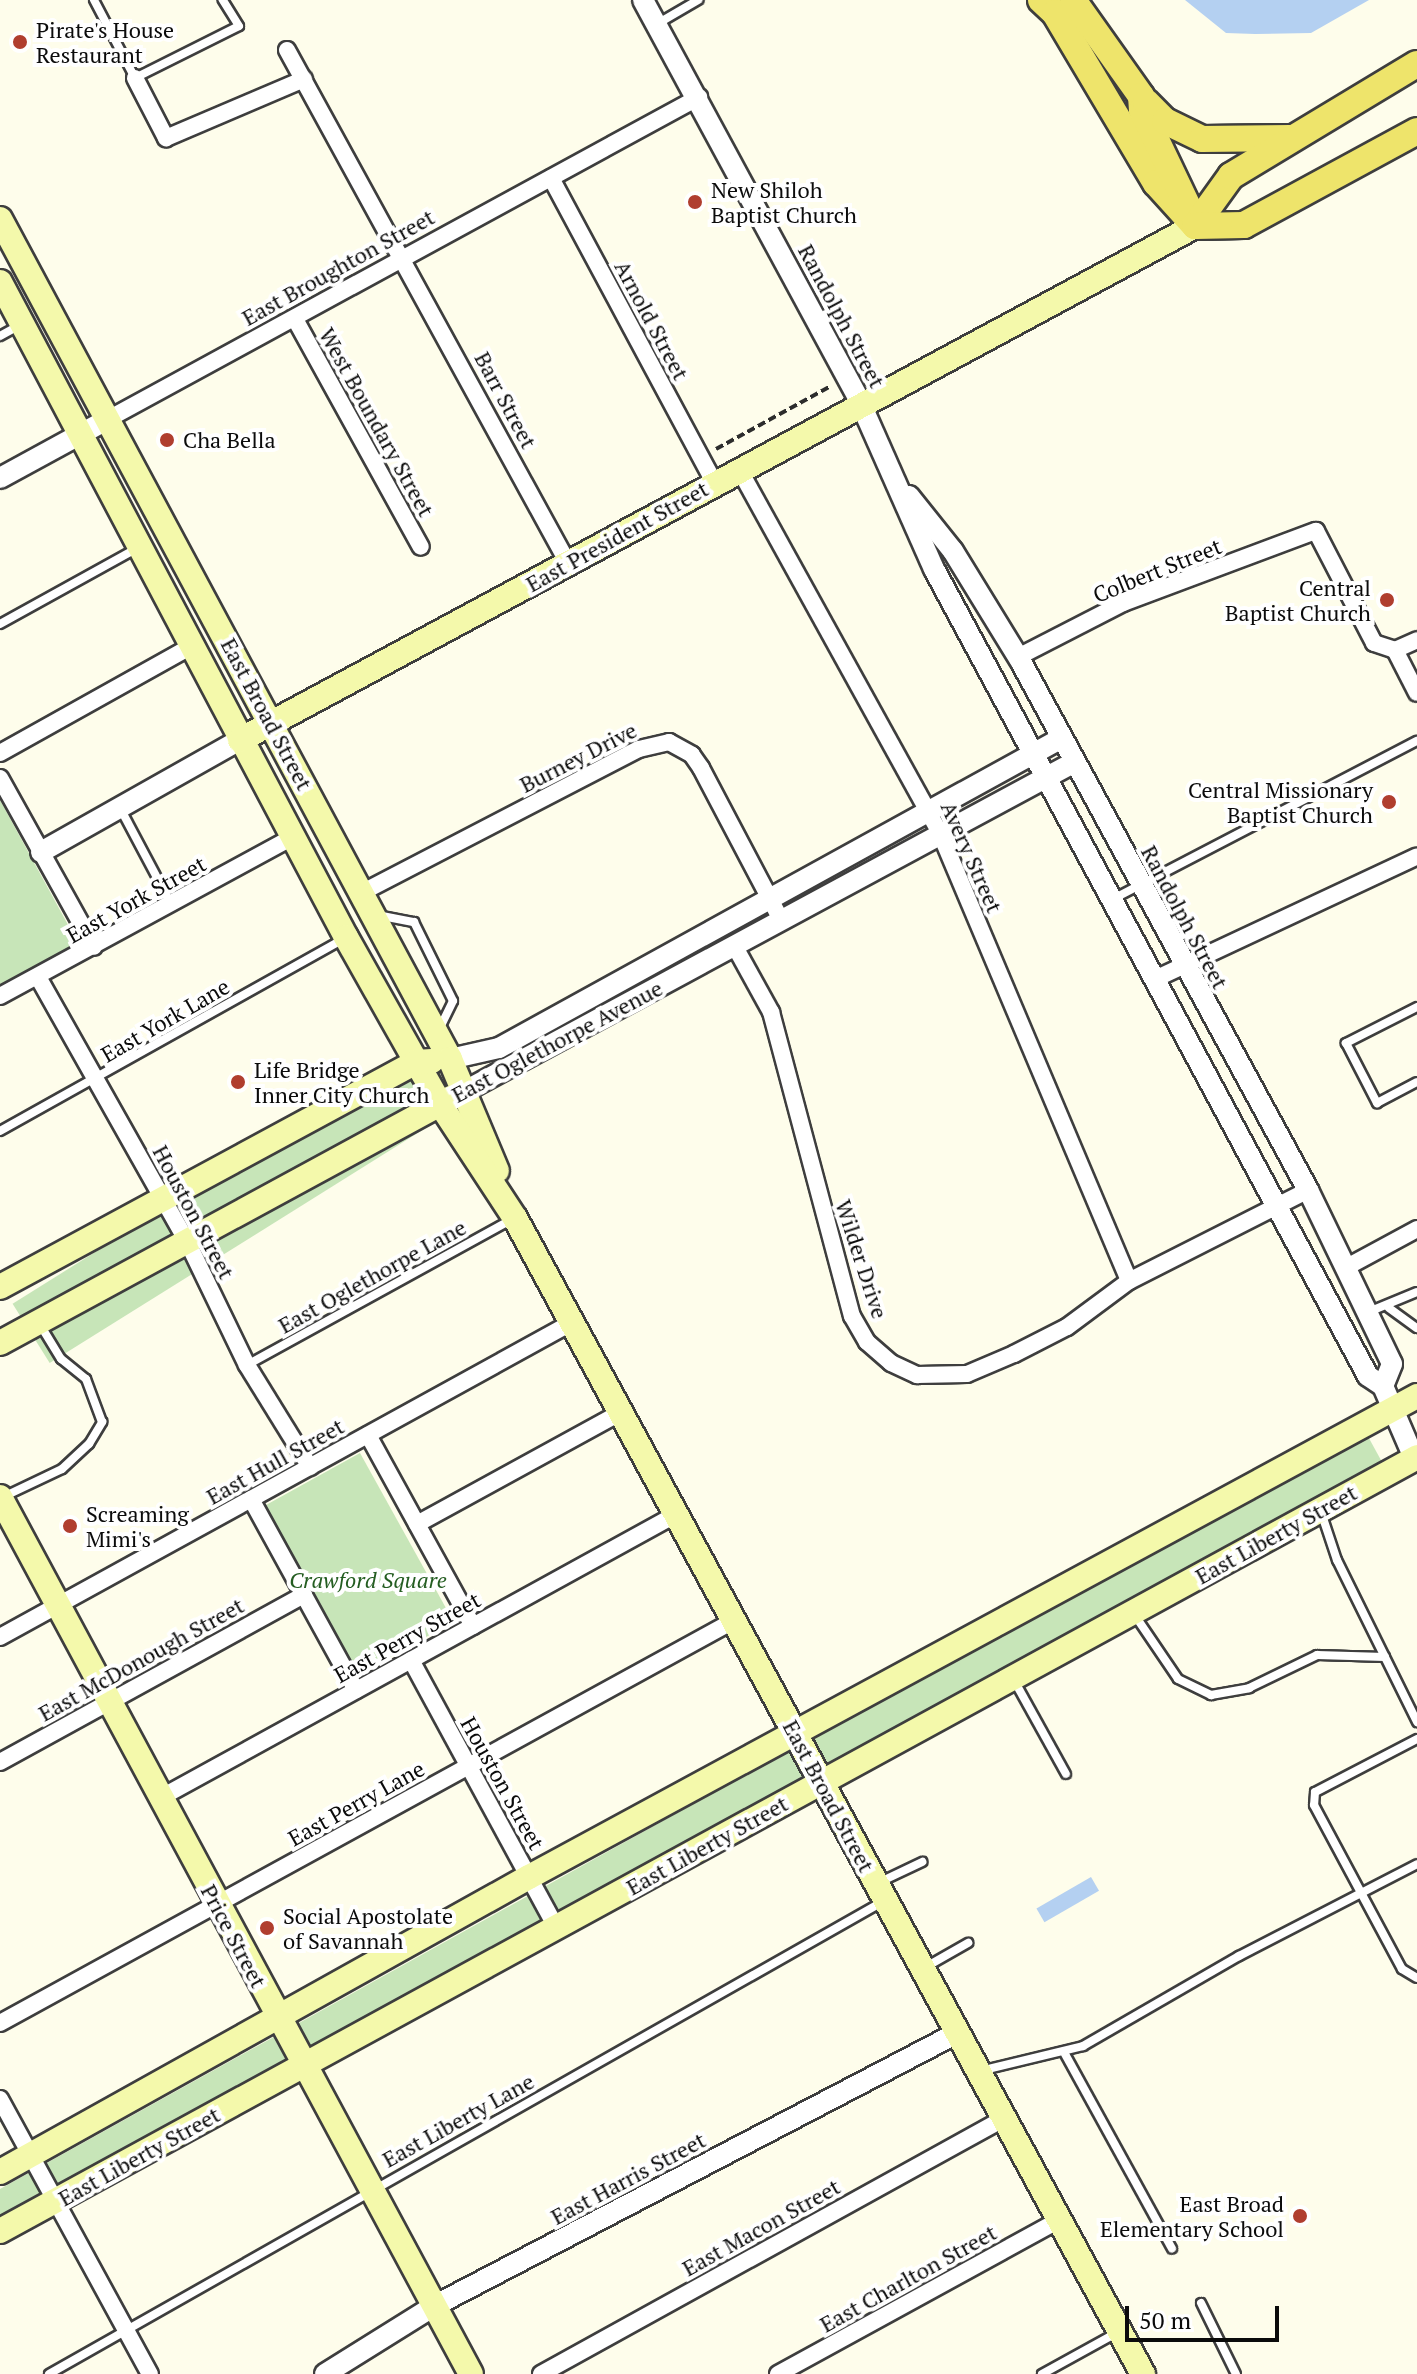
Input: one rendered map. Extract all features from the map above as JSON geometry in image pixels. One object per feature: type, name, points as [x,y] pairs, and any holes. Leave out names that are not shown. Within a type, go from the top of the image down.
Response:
[{"type":"main road","points":[[1041,0],[1055,13],[1156,183],[1195,226]]},
{"type":"main road","points":[[1073,0],[1141,96],[1165,121],[1202,139],[1294,138]]},
{"type":"main road","name":"East President Street","points":[[240,740],[860,402],[1195,226],[1231,176],[1417,64]]},
{"type":"main road","points":[[1141,96],[1195,226]]},
{"type":"main road","name":"East President Street","points":[[1195,226],[1244,225],[1417,131]]},
{"type":"main road","name":"East Broad Street","points":[[0,219],[110,418],[450,1059],[515,1218]]},
{"type":"main road","name":"East Broad Street","points":[[0,282],[291,838],[440,1104],[515,1218],[1143,2374]]},
{"type":"main road","name":"East Oglethorpe Avenue","points":[[0,1287],[416,1062],[450,1059]]},
{"type":"main road","name":"East Oglethorpe Avenue","points":[[0,1343],[465,1091]]},
{"type":"main road","points":[[0,2172],[529,1877],[795,1734],[1385,1401],[1417,1396]]},
{"type":"main road","name":"East Liberty Street","points":[[0,2231],[1133,1612],[1416,1462]]},
{"type":"main road","name":"Price Street","points":[[0,1498],[471,2374]]},
{"type":"street","name":"Randolph Street","points":[[643,0],[699,97],[860,402],[901,487],[934,569],[1045,779],[1416,1462]]},
{"type":"street","name":"Barr Street","points":[[287,50],[405,258],[568,563]]},
{"type":"street","points":[[135,78],[166,138],[304,79]]},
{"type":"street","name":"East Broughton Street","points":[[0,478],[699,97]]},
{"type":"street","name":"Arnold Street","points":[[551,178],[714,482]]},
{"type":"street","name":"West Boundary Street","points":[[295,319],[421,547]]},
{"type":"street","name":"Avery Street","points":[[739,469],[940,833],[1129,1281]]},
{"type":"street","name":"Randolph Street","points":[[901,487],[953,551],[1018,657],[1308,1190],[1392,1364],[1385,1401]]},
{"type":"street","name":"Colbert Street","points":[[1018,657],[1123,603],[1316,531],[1374,643],[1395,650]]},
{"type":"street","points":[[1417,640],[1395,650],[1417,693]]},
{"type":"street","points":[[0,753],[190,647]]},
{"type":"street","name":"East Oglethorpe Avenue","points":[[450,1059],[499,1048],[1060,739]]},
{"type":"street","name":"East President Street","points":[[41,852],[240,740]]},
{"type":"street","name":"Burney Drive","points":[[361,893],[639,749],[669,742],[692,755],[701,768],[781,920]]},
{"type":"street","name":"East Oglethorpe Avenue","points":[[465,1091],[1073,763]]},
{"type":"street","points":[[0,778],[94,947]]},
{"type":"street","name":"East York Street","points":[[0,996],[291,838]]},
{"type":"street","points":[[1155,979],[1417,856]]},
{"type":"street","name":"Wilder Drive","points":[[734,945],[771,1012],[852,1316],[867,1342],[891,1363],[917,1375],[967,1374],[1067,1327],[1129,1281],[1308,1190]]},
{"type":"street","name":"Houston Street","points":[[38,977],[98,1078],[187,1241],[247,1365],[310,1467]]},
{"type":"street","points":[[1345,1268],[1417,1229]]},
{"type":"street","name":"East Hull Street","points":[[0,1637],[571,1323]]},
{"type":"street","points":[[417,1524],[620,1413]]},
{"type":"street","points":[[368,1435],[473,1626]]},
{"type":"street","points":[[251,1499],[356,1690]]},
{"type":"street","name":"East Perry Street","points":[[160,1798],[675,1515]]},
{"type":"street","name":"East McDonough Street","points":[[0,1762],[304,1595]]},
{"type":"street","name":"East Perry Lane","points":[[0,2023],[733,1621]]},
{"type":"street","name":"Houston Street","points":[[411,1660],[556,1927]]},
{"type":"street","name":"East Harris Street","points":[[325,2374],[434,2306],[957,2033]]},
{"type":"street","points":[[0,2099],[150,2374]]},
{"type":"street","name":"East Macon Street","points":[[541,2374],[1003,2119]]},
{"type":"street","name":"East Charlton Street","points":[[778,2374],[1059,2220]]},
{"type":"lane","points":[[94,0],[135,78],[239,26],[223,0]]},
{"type":"lane","points":[[657,25],[698,0]]},
{"type":"lane","points":[[0,336],[22,324]]},
{"type":"lane","points":[[0,624],[138,547]]},
{"type":"lane","points":[[1112,900],[1417,741]]},
{"type":"lane","points":[[120,808],[172,905]]},
{"type":"lane","points":[[373,915],[414,922],[453,1001],[437,1034]]},
{"type":"lane","name":"East York Lane","points":[[0,1131],[346,937]]},
{"type":"lane","points":[[1417,1007],[1346,1043],[1377,1103],[1417,1082]]},
{"type":"lane","name":"East Oglethorpe Lane","points":[[247,1365],[515,1218]]},
{"type":"lane","points":[[1365,1313],[1389,1308],[1417,1292]]},
{"type":"lane","points":[[1389,1308],[1417,1328]]},
{"type":"lane","points":[[0,1498],[62,1469],[89,1444],[102,1422],[86,1379],[61,1359],[38,1322]]},
{"type":"lane","points":[[1321,1510],[1337,1560],[1417,1722]]},
{"type":"lane","points":[[1133,1612],[1178,1679],[1211,1695],[1249,1688],[1317,1655],[1385,1657]]},
{"type":"lane","points":[[1013,1678],[1066,1774]]},
{"type":"lane","points":[[1417,1739],[1315,1792],[1314,1805],[1402,1969],[1417,1978]]},
{"type":"lane","name":"East Liberty Lane","points":[[49,2374],[881,1892],[922,1862]]},
{"type":"lane","points":[[978,2072],[1065,2054],[1083,2046],[1417,1864]]},
{"type":"lane","points":[[922,1968],[968,1943]]},
{"type":"lane","points":[[1065,2054],[1172,2249]]},
{"type":"lane","points":[[1201,2303],[1236,2374]]},
{"type":"lane","points":[[1042,2374],[1120,2331]]},
{"type":"path","points":[[714,450],[847,377]]},
{"type":"green space","points":[[0,800],[79,945],[0,988]]},
{"type":"green space","points":[[401,1061],[438,1120],[50,1363],[13,1304]]},
{"type":"green space","points":[[1365,1431],[1382,1462],[0,2220],[0,2189]]},
{"type":"green space","name":"Crawford Square","points":[[360,1453],[454,1622],[357,1675],[264,1506]]},
{"type":"water","points":[[1185,0],[1369,0],[1311,33],[1255,34],[1226,33]]},
{"type":"water","points":[[1091,1877],[1099,1891],[1044,1922],[1036,1908]]},
{"type":"place","name":"Pirate's House Restaurant","points":[[20,42]]},
{"type":"place","name":"New Shiloh Baptist Church","points":[[695,202]]},
{"type":"place","name":"Cha Bella","points":[[167,440]]},
{"type":"place","name":"Central Baptist Church","points":[[1387,600]]},
{"type":"place","name":"Central Missionary Baptist Church","points":[[1389,802]]},
{"type":"place","name":"Life Bridge Inner City Church","points":[[238,1082]]},
{"type":"place","name":"Screaming Mimi's","points":[[70,1526]]},
{"type":"place","name":"Social Apostolate of Savannah","points":[[267,1928]]},
{"type":"place","name":"East Broad Elementary School","points":[[1300,2216]]}]
